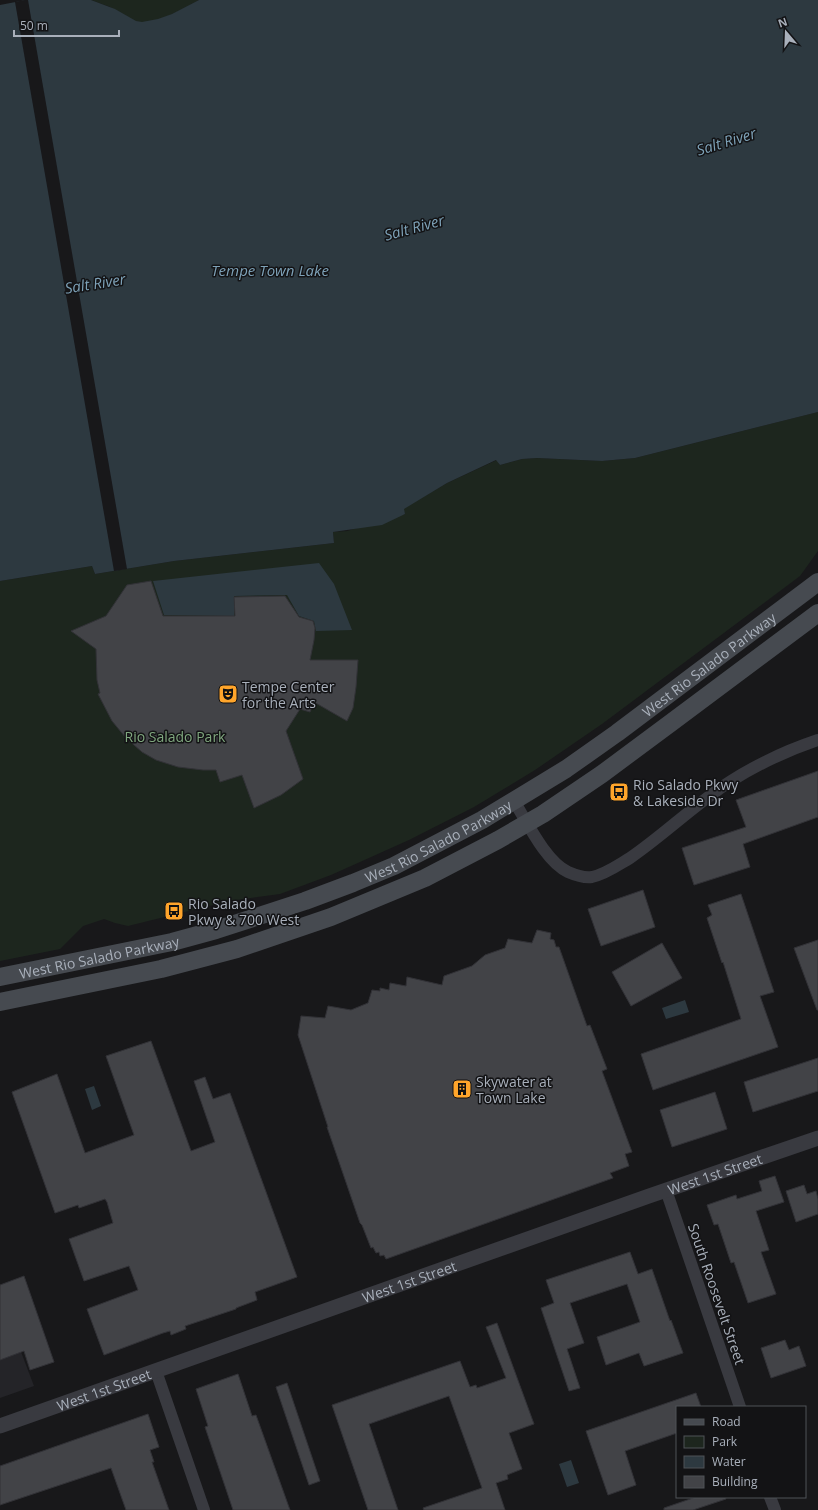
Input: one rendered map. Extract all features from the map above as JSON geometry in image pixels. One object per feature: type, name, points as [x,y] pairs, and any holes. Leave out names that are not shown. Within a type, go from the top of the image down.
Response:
[{"type":"main road","name":"West Rio Salado Parkway","points":[[0,977],[172,942],[216,930],[297,904],[394,866],[475,824],[566,768],[617,733],[818,582]]},
{"type":"main road","name":"West Rio Salado Parkway","points":[[0,1002],[161,969],[237,950],[331,917],[400,889],[453,864],[528,824],[609,769],[818,613]]},
{"type":"street","points":[[514,801],[544,849],[556,864],[568,872],[590,877],[615,867],[642,849],[730,782],[790,750],[818,740]]},
{"type":"street","name":"West 1st Street","points":[[0,1426],[666,1190],[818,1138]]},
{"type":"street","name":"South Roosevelt Street","points":[[666,1190],[740,1406]]},
{"type":"street","points":[[156,1371],[204,1510]]},
{"type":"street","points":[[770,1498],[775,1510]]},
{"type":"shaded area","points":[[0,1297],[34,1386],[0,1398]]},
{"type":"green space","points":[[91,0],[199,0],[159,20],[142,22],[135,21],[111,8]]},
{"type":"green space","name":"Rio Salado Park","points":[[818,412],[818,551],[800,576],[602,724],[535,770],[474,807],[409,840],[331,875],[280,894],[229,901],[128,926],[104,919],[83,926],[60,949],[0,961],[0,581],[92,566],[95,574],[174,561],[334,543],[333,532],[347,531],[405,514],[403,509],[447,483],[497,460],[500,465],[522,459],[537,458],[602,461],[635,458]]},
{"type":"water","name":"Tempe Town Lake","points":[[26,0],[91,0],[115,9],[136,21],[142,22],[158,19],[172,14],[199,0],[818,0],[818,412],[635,458],[602,461],[537,458],[522,459],[500,465],[496,460],[447,483],[404,509],[405,514],[382,525],[333,532],[334,543],[174,561],[95,574],[92,566],[0,581],[0,5]]},
{"type":"water","points":[[319,563],[334,584],[352,630],[316,631],[314,621],[299,616],[287,595],[234,596],[234,616],[164,615],[153,581]]},
{"type":"water","points":[[685,1000],[689,1012],[666,1019],[662,1008]]},
{"type":"water","points":[[94,1086],[101,1106],[92,1110],[85,1089]]},
{"type":"water","points":[[571,1460],[579,1483],[567,1487],[559,1464]]},
{"type":"pier","points":[[28,0],[127,569],[114,571],[15,2]]},
{"type":"building","name":"Tempe Center for the Arts","points":[[151,581],[163,616],[235,616],[234,597],[285,596],[299,617],[313,621],[315,628],[310,660],[358,660],[353,708],[347,721],[314,702],[310,712],[300,709],[286,731],[303,779],[281,795],[254,808],[242,775],[220,782],[216,770],[178,767],[156,760],[142,752],[126,738],[112,721],[98,694],[100,693],[97,680],[96,649],[71,631],[106,616],[127,585]]},
{"type":"building","points":[[818,771],[818,817],[743,844],[750,867],[694,885],[682,848],[746,827],[736,800]]},
{"type":"building","points":[[643,890],[655,927],[601,946],[588,909]]},
{"type":"building","points":[[741,894],[774,992],[760,996],[778,1047],[653,1090],[641,1054],[741,1019],[707,918],[712,915],[708,905]]},
{"type":"building","name":"Skywater at Town Lake","points":[[537,930],[551,933],[550,939],[554,940],[556,947],[559,947],[587,1026],[590,1025],[607,1069],[602,1071],[632,1152],[625,1154],[629,1166],[610,1173],[613,1178],[386,1259],[384,1255],[380,1256],[379,1252],[376,1253],[373,1247],[371,1248],[360,1223],[327,1127],[298,1035],[301,1016],[325,1018],[328,1006],[351,1010],[368,1003],[372,990],[380,991],[380,988],[389,990],[390,983],[406,986],[407,977],[442,985],[444,976],[472,966],[485,955],[505,948],[508,939],[532,943]]},
{"type":"building","points":[[818,940],[818,1010],[817,1010],[794,948]]},
{"type":"building","points":[[662,943],[682,978],[631,1006],[612,972]]},
{"type":"building","points":[[151,1041],[191,1151],[215,1142],[194,1081],[205,1077],[213,1099],[230,1093],[297,1277],[255,1292],[257,1300],[236,1309],[185,1326],[186,1329],[171,1335],[170,1331],[163,1333],[104,1355],[87,1309],[138,1290],[129,1266],[84,1281],[69,1239],[113,1223],[107,1202],[105,1199],[79,1208],[78,1205],[55,1213],[12,1092],[57,1074],[85,1153],[134,1135],[106,1056]]},
{"type":"building","points":[[818,1058],[818,1091],[753,1112],[744,1082]]},
{"type":"building","points":[[715,1092],[727,1129],[672,1147],[660,1110]]},
{"type":"building","points":[[775,1176],[784,1202],[756,1211],[769,1250],[761,1252],[776,1294],[748,1303],[734,1262],[731,1263],[718,1224],[714,1225],[707,1205],[736,1195],[737,1199],[762,1191],[759,1181]]},
{"type":"building","points":[[804,1185],[807,1194],[816,1191],[818,1199],[818,1214],[796,1222],[786,1191]]},
{"type":"building","points":[[630,1252],[638,1274],[652,1269],[683,1353],[644,1366],[639,1353],[606,1365],[597,1337],[640,1322],[627,1284],[570,1303],[584,1343],[567,1349],[580,1388],[569,1391],[541,1308],[554,1303],[546,1280]]},
{"type":"building","points":[[24,1276],[54,1362],[30,1370],[24,1351],[0,1360],[0,1285]]},
{"type":"building","points":[[497,1323],[534,1424],[509,1433],[522,1469],[507,1475],[508,1479],[496,1483],[505,1510],[424,1510],[423,1508],[482,1488],[449,1396],[369,1424],[398,1510],[368,1510],[332,1405],[460,1361],[470,1387],[476,1385],[477,1388],[506,1378],[486,1327]]},
{"type":"building","points":[[785,1340],[789,1350],[799,1346],[806,1366],[771,1378],[761,1348]]},
{"type":"building","points":[[238,1374],[252,1416],[256,1415],[290,1510],[233,1510],[205,1427],[208,1426],[196,1389]]},
{"type":"building","points":[[287,1383],[320,1481],[309,1485],[276,1387]]},
{"type":"building","points":[[696,1393],[701,1406],[676,1406],[676,1433],[625,1451],[636,1485],[608,1495],[586,1431]]},
{"type":"building","points":[[148,1414],[159,1447],[150,1450],[154,1462],[152,1462],[169,1510],[126,1510],[111,1468],[0,1505],[0,1466]]},
{"type":"building","points":[[693,1498],[726,1499],[693,1510],[664,1510],[664,1508]]},
{"type":"place","name":"Tempe Center for the Arts","points":[[228,694]]},
{"type":"place","name":"Rio Salado Pkwy & Lakeside Dr","points":[[619,792]]},
{"type":"place","name":"Rio Salado Pkwy & 700 West","points":[[174,911]]},
{"type":"place","name":"Skywater at Town Lake","points":[[462,1089]]},
{"type":"water label","name":"Salt River","points":[[726,141]]},
{"type":"water label","name":"Salt River","points":[[414,227]]},
{"type":"water label","name":"Salt River","points":[[95,283]]}]
